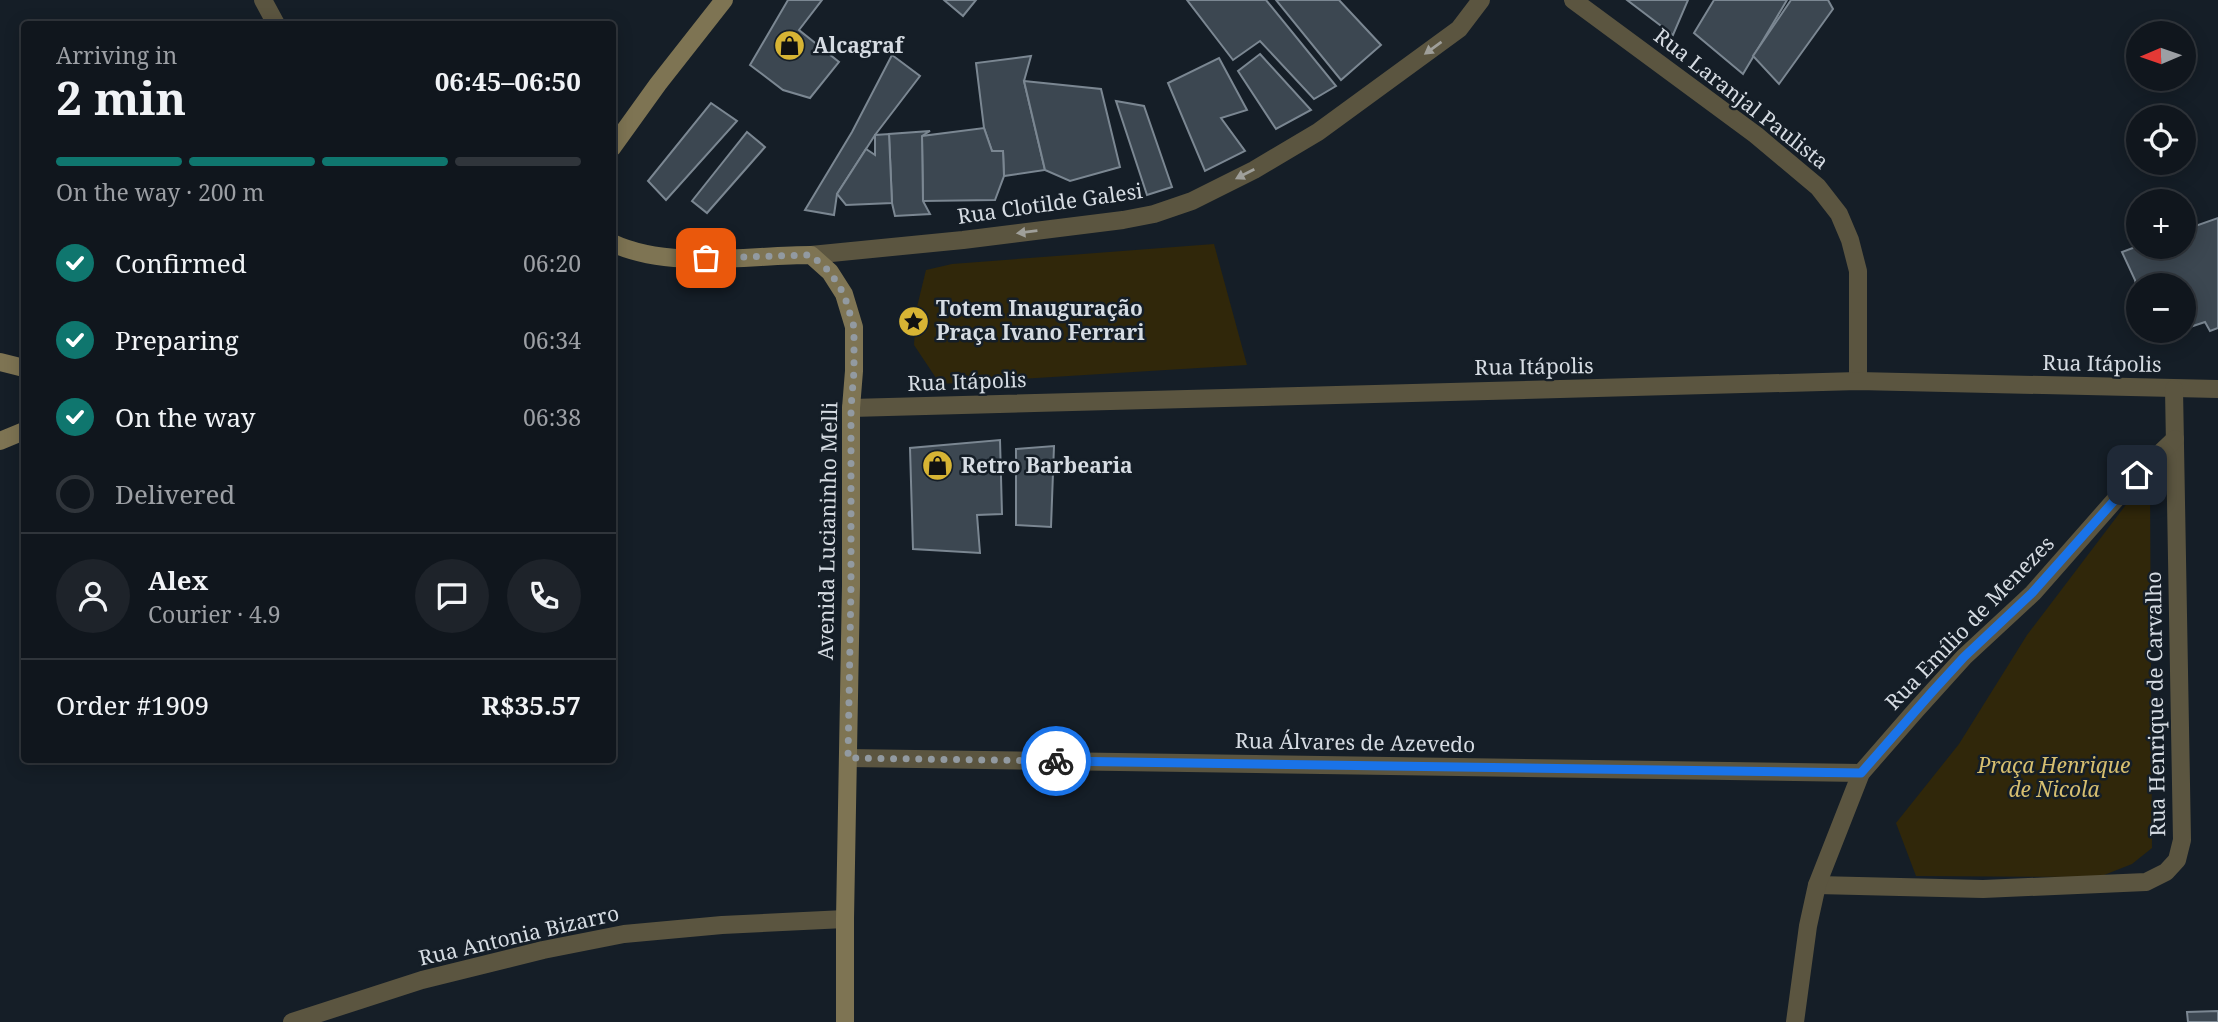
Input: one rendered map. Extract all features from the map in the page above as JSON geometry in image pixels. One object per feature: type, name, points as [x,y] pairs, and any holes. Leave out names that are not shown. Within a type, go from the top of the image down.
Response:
[{"type":"street","points":[[263,0],[274,21]]},
{"type":"street","points":[[616,142],[724,0]]},
{"type":"street","name":"Rua Clotilde Galesi","points":[[811,255],[1123,220],[1154,214],[1192,201],[1254,170],[1318,132],[1459,29],[1481,0]]},
{"type":"street","name":"Rua Laranjal Paulista","points":[[1573,0],[1756,135],[1818,187],[1839,214],[1850,240],[1858,271],[1858,381]]},
{"type":"street","points":[[616,245],[668,258],[811,255]]},
{"type":"street","name":"Avenida Lucianinho Melli","points":[[811,255],[830,272],[844,294],[854,327],[845,1022]]},
{"type":"street","points":[[0,362],[21,367]]},
{"type":"street","name":"Rua Itápolis","points":[[851,408],[1858,381],[2218,389]]},
{"type":"street","name":"Rua Henrique de Carvalho","points":[[1817,885],[1983,889],[2107,885],[2146,882],[2166,872],[2177,860],[2182,828],[2174,389]]},
{"type":"street","points":[[0,441],[21,432]]},
{"type":"street","name":"Rua Emílio de Menezes","points":[[1795,1022],[1808,926],[1817,885],[1861,773],[1956,666],[2032,593],[2137,475],[2175,439]]},
{"type":"street","name":"Rua Álvares de Azevedo","points":[[848,758],[1861,773]]},
{"type":"street","name":"Rua Antonia Bizarro","points":[[292,1022],[422,980],[543,950],[624,934],[722,925],[845,919]]},
{"type":"green space","points":[[1214,244],[1247,365],[940,384],[914,345],[916,311],[926,270],[952,264]]},
{"type":"green space","name":"Praça Henrique de Nicola","points":[[2150,480],[2152,848],[2132,864],[2099,877],[1916,876],[1896,823],[1959,744],[2027,635],[2128,502]]},
{"type":"building","name":"Alcagraf","points":[[788,0],[822,0],[799,30],[839,62],[810,98],[783,90],[750,65]]},
{"type":"building","points":[[944,0],[976,0],[963,16]]},
{"type":"building","points":[[1187,0],[1266,0],[1336,86],[1314,99],[1260,41],[1233,60]]},
{"type":"building","points":[[1276,0],[1339,0],[1381,45],[1341,80]]},
{"type":"building","points":[[1627,0],[1688,0],[1673,35]]},
{"type":"building","points":[[1714,0],[1787,0],[1743,74],[1694,33]]},
{"type":"building","points":[[1791,0],[1828,0],[1833,9],[1779,84],[1753,56]]},
{"type":"building","points":[[1260,54],[1311,110],[1276,129],[1238,71]]},
{"type":"building","points":[[892,55],[920,76],[875,135],[837,194],[834,215],[805,210],[852,132]]},
{"type":"building","points":[[1031,56],[1024,81],[1045,170],[1004,176],[1003,151],[992,151],[984,128],[976,63]]},
{"type":"building","points":[[1219,58],[1247,110],[1221,118],[1245,151],[1205,171],[1168,83]]},
{"type":"building","points":[[1024,81],[1101,89],[1120,167],[1070,181],[1045,170]]},
{"type":"building","points":[[1116,101],[1144,106],[1172,187],[1147,195]]},
{"type":"building","points":[[711,103],[737,121],[666,200],[648,181]]},
{"type":"building","points":[[984,128],[992,151],[1003,151],[1004,176],[995,200],[923,201],[922,136]]},
{"type":"building","points":[[930,131],[922,136],[923,201],[930,214],[895,216],[889,134]]},
{"type":"building","points":[[747,132],[765,147],[707,213],[692,201]]},
{"type":"building","points":[[889,134],[892,203],[846,205],[837,194],[866,149],[875,155],[875,135]]},
{"type":"building","points":[[2218,218],[2218,328],[2210,331],[2205,322],[2196,325],[2196,273],[2132,273],[2122,252],[2126,250],[2126,259],[2196,259],[2196,226]]},
{"type":"building","points":[[1000,440],[1002,514],[977,515],[980,553],[913,549],[910,448]]},
{"type":"building","points":[[1054,446],[1051,527],[1016,525],[1016,449]]},
{"type":"building","points":[[2218,1011],[2218,1022],[2188,1022],[2187,1012]]},
{"type":"way so far","points":[[706,258],[811,255],[830,272],[844,294],[854,327],[848,758],[1056,761]]},
{"type":"place","name":"Alcagraf","points":[[790,46]]},
{"type":"place","name":"Totem Inauguração Praça Ivano Ferrari","points":[[913,321]]},
{"type":"place","name":"Retro Barbearia","points":[[938,466]]},
{"type":"route","points":[[1056,761],[1861,773],[1964,657],[2032,593],[2137,475]]}]
